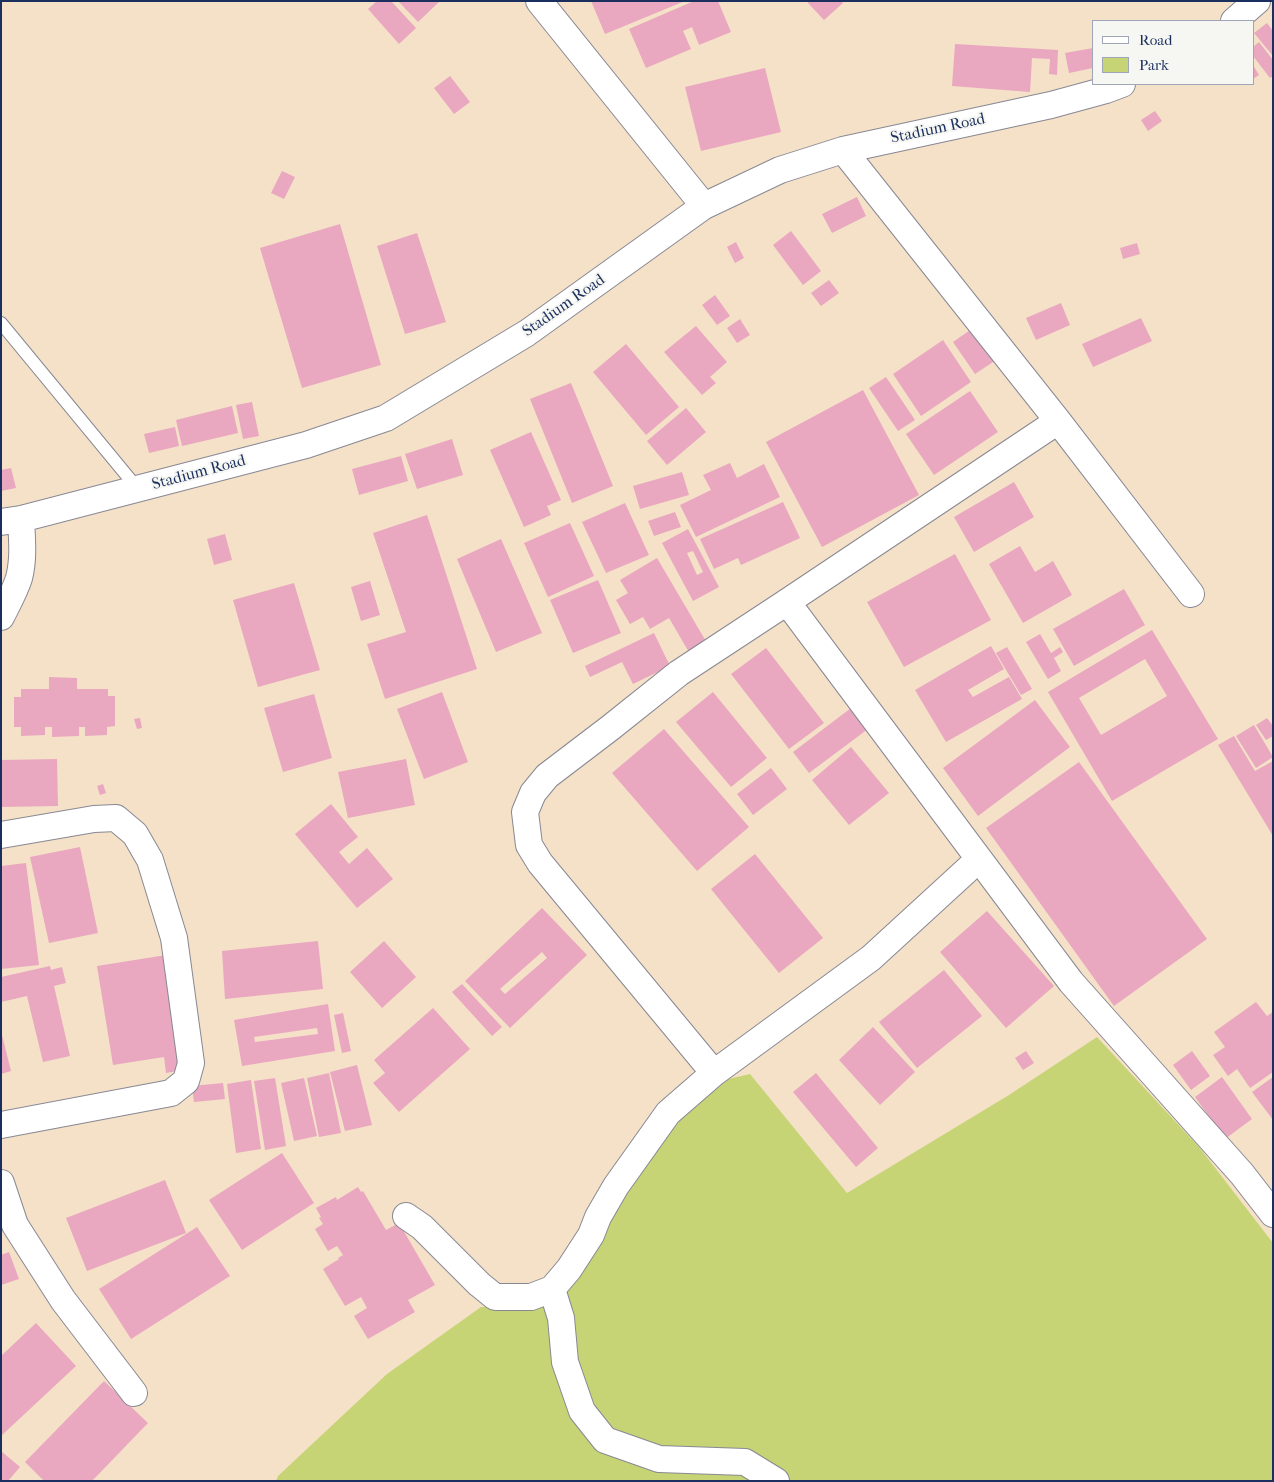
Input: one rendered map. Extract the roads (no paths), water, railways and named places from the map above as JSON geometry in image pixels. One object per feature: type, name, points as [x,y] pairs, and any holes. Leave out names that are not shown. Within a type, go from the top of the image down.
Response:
[{"type":"street","points":[[539,1],[704,206]]},
{"type":"street","points":[[1235,20],[1256,1]]},
{"type":"street","name":"Stadium Road","points":[[11,521],[306,445],[386,418],[527,333],[704,206],[780,170],[843,150],[1051,105],[1119,85]]},
{"type":"street","points":[[843,150],[1058,421],[1191,594]]},
{"type":"street","points":[[714,1073],[540,863],[529,845],[525,812],[533,793],[547,776],[679,673],[1058,421]]},
{"type":"street","points":[[1,618],[19,580],[22,565],[23,550],[11,521]]},
{"type":"street","points":[[787,602],[1071,982],[1271,1207]]},
{"type":"street","points":[[1,835],[109,818],[116,818],[135,834],[150,860],[174,938],[191,1063],[186,1081],[171,1094],[1,1125]]},
{"type":"street","points":[[406,1216],[422,1227],[479,1284],[495,1296],[531,1297],[552,1289],[569,1269],[591,1235],[598,1216],[616,1186],[668,1112],[714,1073],[871,958],[979,859]]},
{"type":"street","points":[[1,1183],[15,1225],[63,1300],[134,1393]]},
{"type":"street","points":[[552,1289],[562,1318],[565,1362],[582,1411],[605,1440],[659,1459],[745,1462],[776,1481]]},
{"type":"lane","points":[[1,323],[138,489]]}]
